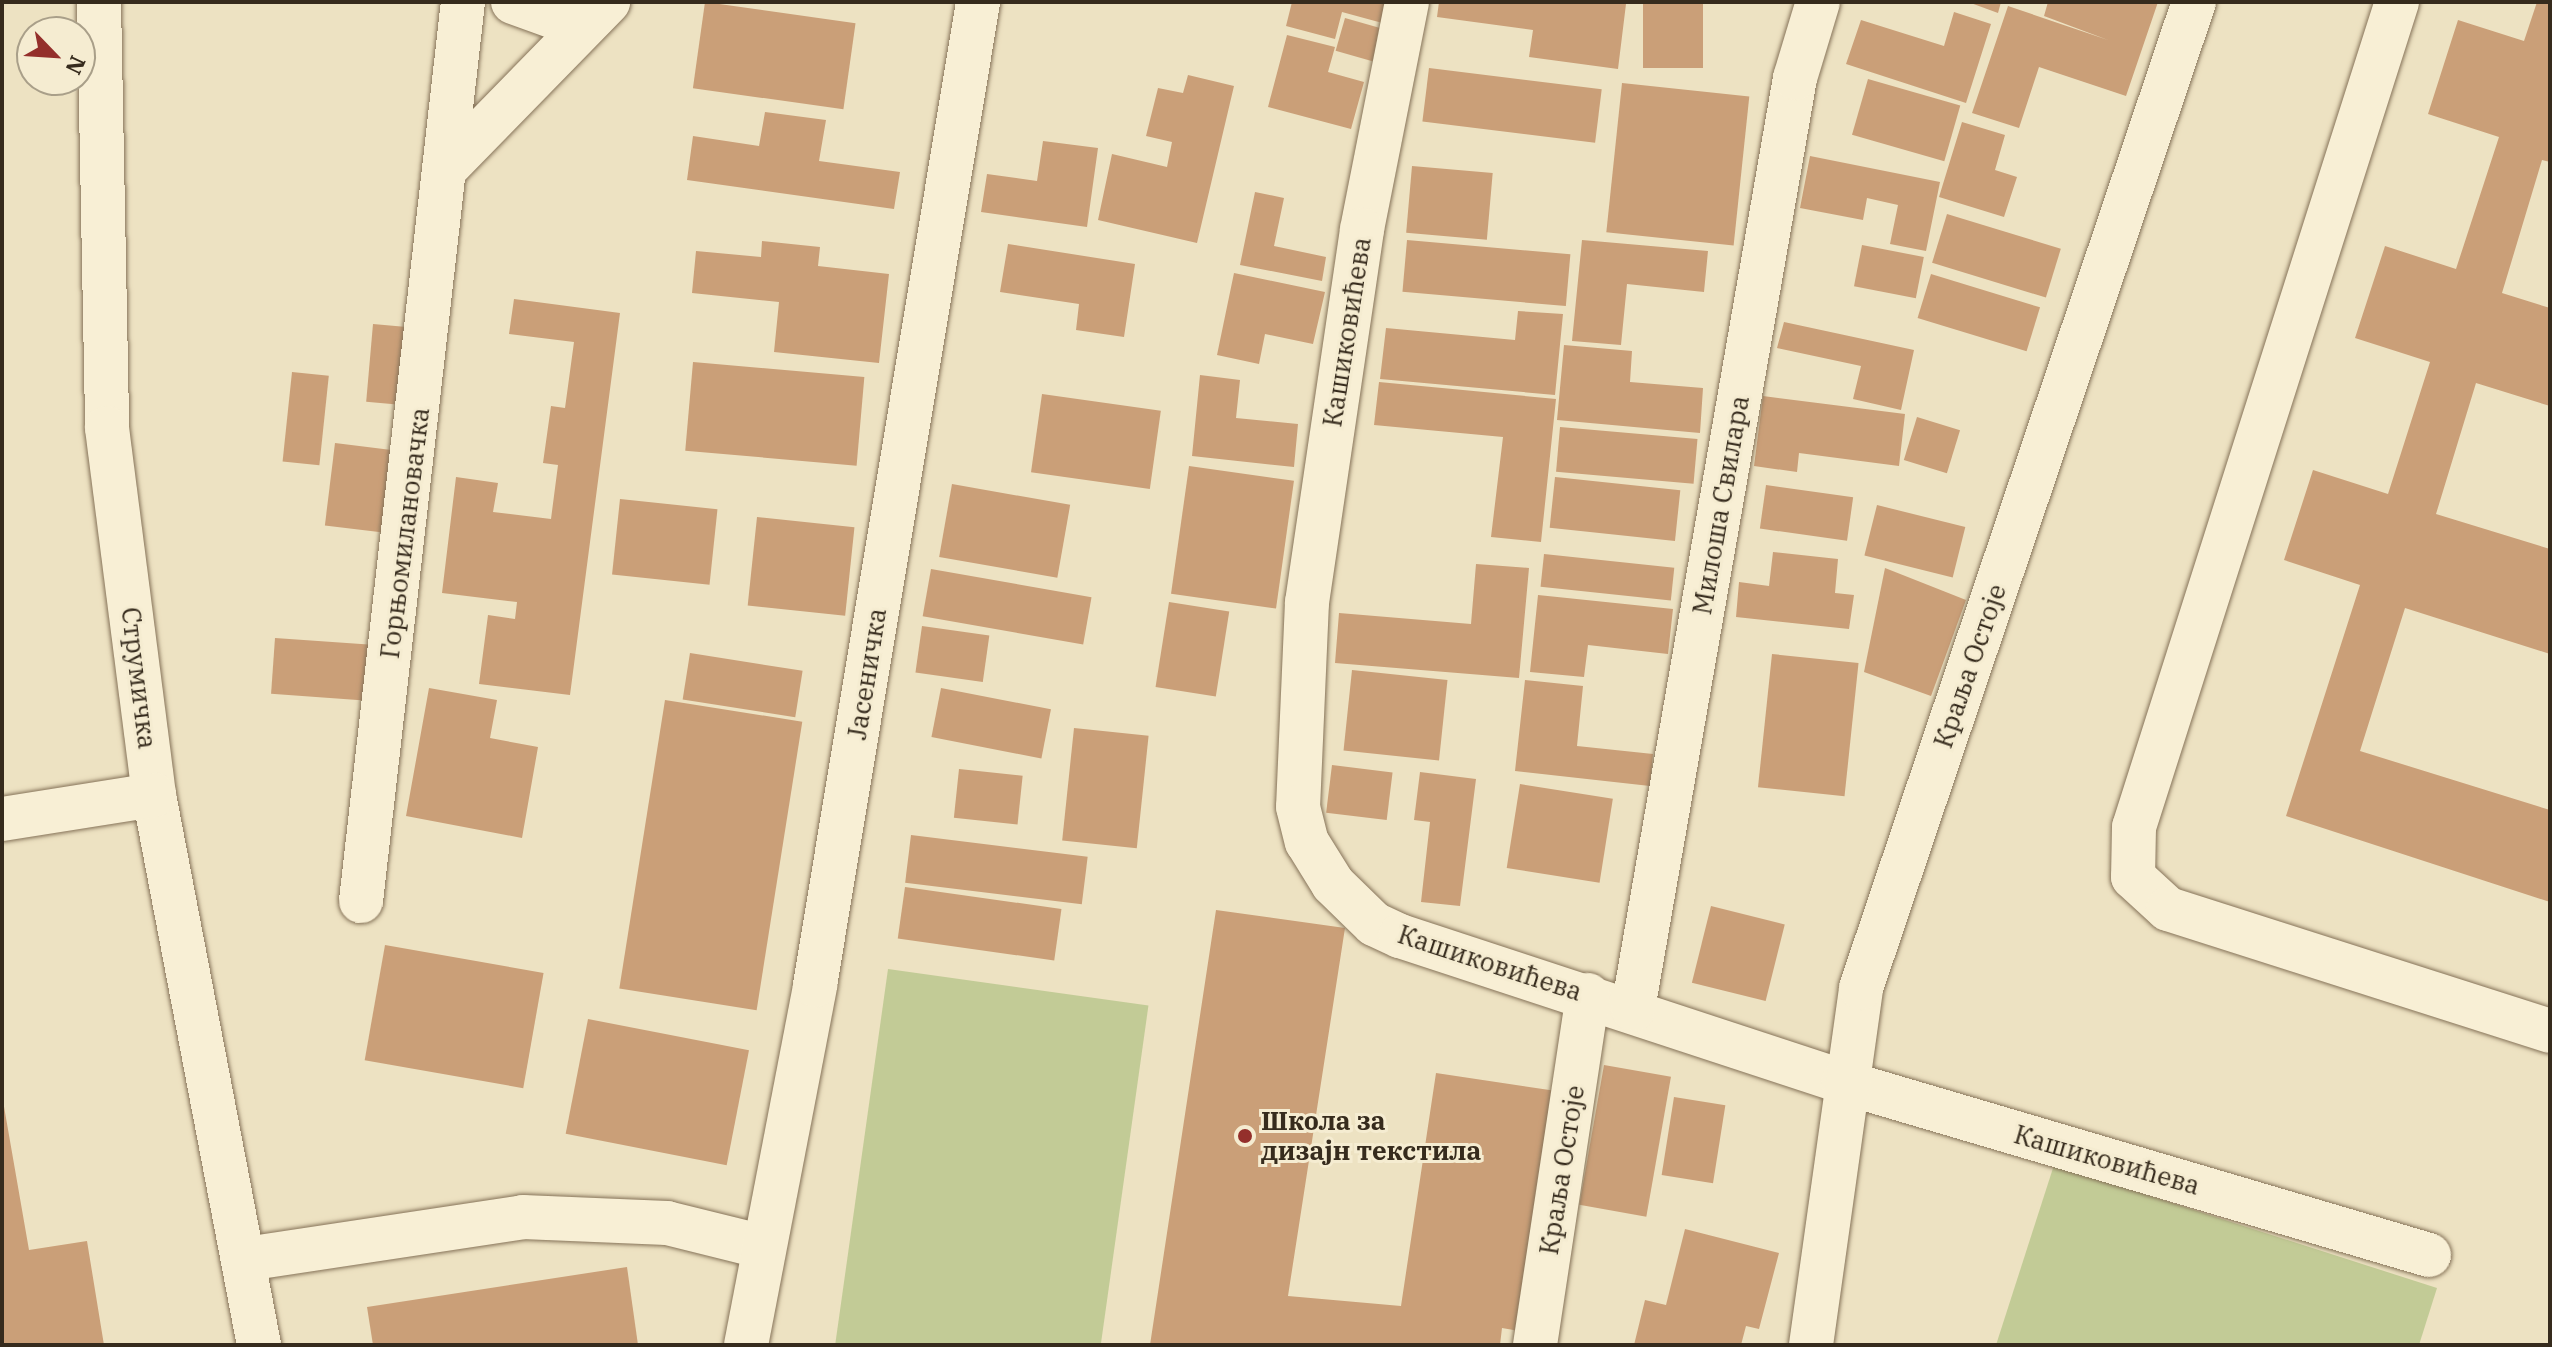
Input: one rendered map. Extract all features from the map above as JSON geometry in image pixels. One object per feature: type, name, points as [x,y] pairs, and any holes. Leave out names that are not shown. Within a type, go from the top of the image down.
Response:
[{"type":"street","name":"Струмичка","points":[[99,2],[107,428],[154,795],[246,1259],[259,1345]]},
{"type":"street","name":"Горњомилановачка","points":[[361,901],[449,165],[463,2]]},
{"type":"street","points":[[513,2],[563,20],[601,10]]},
{"type":"street","name":"Јасеничка","points":[[746,1345],[815,985],[978,2]]},
{"type":"street","name":"Кашиковићева","points":[[1407,2],[1362,230],[1307,602],[1298,807],[1321,867],[1374,924],[1843,1082],[2429,1255]]},
{"type":"street","name":"Милоша Свилара","points":[[1633,1009],[1795,78],[1818,2]]},
{"type":"street","name":"Краља Остоје","points":[[1811,1345],[1843,1082],[1884,915],[2194,2]]},
{"type":"street","points":[[2397,2],[2134,827],[2133,877],[2168,909],[2550,1031]]},
{"type":"street","points":[[449,165],[601,10]]},
{"type":"street","points":[[2,819],[154,795]]},
{"type":"street","name":"Краља Остоје","points":[[1535,1345],[1588,995]]},
{"type":"street","points":[[246,1259],[461,1222],[536,1217],[667,1223],[764,1247]]},
{"type":"green space","points":[[888,969],[1148,1006],[1101,1345],[835,1345]]},
{"type":"green space","points":[[2054,1165],[2437,1288],[2419,1345],[1996,1345]]},
{"type":"building","points":[[705,2],[856,23],[843,109],[693,88]]},
{"type":"building","points":[[1292,2],[1392,2],[1386,24],[1342,12],[1335,39],[1286,26]]},
{"type":"building","points":[[1439,2],[1626,4],[1618,69],[1529,57],[1533,30],[1437,17]]},
{"type":"building","points":[[1643,2],[1703,2],[1703,68],[1643,68]]},
{"type":"building","points":[[1968,2],[2001,2],[1998,13]]},
{"type":"building","points":[[2048,2],[2158,2],[2126,96],[2039,67],[2019,128],[1972,113],[2008,6],[2108,40],[2044,16]]},
{"type":"building","points":[[2537,2],[2550,2],[2550,162],[2542,160],[2502,293],[2550,308],[2550,406],[2476,383],[2436,514],[2550,549],[2550,654],[2405,608],[2360,751],[2550,810],[2550,902],[2286,816],[2360,585],[2284,560],[2313,470],[2388,494],[2430,362],[2355,338],[2385,246],[2456,269],[2499,137],[2428,114],[2458,20],[2524,41]]},
{"type":"building","points":[[1954,12],[1991,24],[1966,103],[1846,64],[1861,20],[1944,46]]},
{"type":"building","points":[[1345,18],[1384,29],[1375,62],[1336,51]]},
{"type":"building","points":[[1287,35],[1335,47],[1328,72],[1364,82],[1351,129],[1268,107]]},
{"type":"building","points":[[1429,68],[1602,89],[1595,143],[1422,122]]},
{"type":"building","points":[[1188,75],[1234,86],[1197,243],[1098,220],[1112,154],[1167,167],[1172,142],[1146,136],[1158,88],[1183,93]]},
{"type":"building","points":[[1868,79],[1960,105],[1944,161],[1852,135]]},
{"type":"building","points":[[1622,83],[1749,96],[1734,246],[1606,232]]},
{"type":"building","points":[[765,112],[826,120],[819,161],[900,172],[894,209],[687,180],[693,136],[759,146]]},
{"type":"building","points":[[1962,122],[2005,135],[1995,170],[2017,177],[2004,217],[1939,197]]},
{"type":"building","points":[[1043,141],[1098,148],[1087,227],[981,212],[987,174],[1037,181]]},
{"type":"building","points":[[1810,156],[1940,182],[1926,251],[1890,244],[1898,205],[1867,198],[1863,220],[1800,208]]},
{"type":"building","points":[[1412,166],[1493,173],[1487,240],[1406,233]]},
{"type":"building","points":[[1255,192],[1284,198],[1274,246],[1326,257],[1322,281],[1240,265]]},
{"type":"building","points":[[1947,214],[2061,249],[2046,298],[1932,263]]},
{"type":"building","points":[[1407,240],[1570,254],[1566,306],[1402,292]]},
{"type":"building","points":[[1582,240],[1708,251],[1704,292],[1627,284],[1621,345],[1572,341]]},
{"type":"building","points":[[762,241],[820,247],[818,266],[889,274],[879,363],[774,352],[779,302],[692,293],[696,251],[761,257]]},
{"type":"building","points":[[1008,244],[1135,264],[1124,337],[1076,330],[1079,304],[1000,292]]},
{"type":"building","points":[[1862,245],[1924,257],[1916,298],[1854,286]]},
{"type":"building","points":[[1234,273],[1325,292],[1313,344],[1265,334],[1259,364],[1217,355]]},
{"type":"building","points":[[1931,274],[2040,307],[2027,351],[1918,318]]},
{"type":"building","points":[[514,299],[620,313],[570,695],[479,684],[488,615],[515,619],[517,602],[442,593],[456,477],[498,483],[493,512],[551,519],[558,465],[543,463],[551,406],[565,408],[574,342],[509,334]]},
{"type":"building","points":[[1518,311],[1563,314],[1555,395],[1380,379],[1386,328],[1515,340]]},
{"type":"building","points":[[1784,322],[1914,350],[1901,410],[1853,399],[1861,366],[1777,348]]},
{"type":"building","points":[[373,324],[418,328],[411,406],[366,402]]},
{"type":"building","points":[[1564,345],[1632,351],[1630,382],[1703,388],[1700,433],[1557,420]]},
{"type":"building","points":[[693,362],[864,377],[857,466],[685,451]]},
{"type":"building","points":[[292,372],[329,376],[319,465],[283,462]]},
{"type":"building","points":[[1200,375],[1240,380],[1236,418],[1298,424],[1294,467],[1192,456]]},
{"type":"building","points":[[1379,382],[1556,399],[1541,542],[1491,537],[1503,437],[1374,425]]},
{"type":"building","points":[[1042,394],[1161,411],[1150,489],[1031,472]]},
{"type":"building","points":[[1763,396],[1905,414],[1899,466],[1799,453],[1797,472],[1754,466]]},
{"type":"building","points":[[1917,417],[1960,430],[1947,473],[1904,460]]},
{"type":"building","points":[[1560,427],[1697,439],[1694,484],[1556,472]]},
{"type":"building","points":[[335,443],[402,451],[391,534],[325,525]]},
{"type":"building","points":[[1189,466],[1294,481],[1276,608],[1171,594]]},
{"type":"building","points":[[1555,477],[1680,490],[1675,541],[1550,528]]},
{"type":"building","points":[[952,484],[1070,505],[1057,578],[939,557]]},
{"type":"building","points":[[1766,485],[1853,497],[1847,541],[1760,529]]},
{"type":"building","points":[[620,499],[717,509],[710,585],[612,575]]},
{"type":"building","points":[[1877,505],[1965,527],[1953,577],[1864,555]]},
{"type":"building","points":[[757,517],[854,527],[845,616],[748,606]]},
{"type":"building","points":[[1773,552],[1838,559],[1835,593],[1854,595],[1849,629],[1736,617],[1739,582],[1769,586]]},
{"type":"building","points":[[1544,554],[1674,568],[1671,601],[1541,587]]},
{"type":"building","points":[[1476,564],[1529,568],[1519,678],[1335,663],[1339,613],[1471,624]]},
{"type":"building","points":[[1885,568],[1966,600],[1931,696],[1864,672]]},
{"type":"building","points":[[931,569],[1092,597],[1083,645],[923,616]]},
{"type":"building","points":[[1538,595],[1673,609],[1668,654],[1588,645],[1584,677],[1530,672]]},
{"type":"building","points":[[1169,602],[1229,612],[1216,696],[1156,687]]},
{"type":"building","points":[[922,626],[989,635],[983,682],[915,673]]},
{"type":"building","points":[[275,638],[372,645],[368,701],[271,694]]},
{"type":"building","points":[[690,653],[803,671],[795,717],[683,699]]},
{"type":"building","points":[[1772,654],[1859,663],[1845,796],[1758,787]]},
{"type":"building","points":[[1352,670],[1447,680],[1439,761],[1344,751]]},
{"type":"building","points":[[1525,680],[1583,686],[1577,746],[1653,754],[1650,786],[1515,771]]},
{"type":"building","points":[[429,688],[497,700],[490,738],[538,747],[522,838],[406,816]]},
{"type":"building","points":[[941,688],[1051,709],[1041,758],[931,737]]},
{"type":"building","points":[[665,700],[802,722],[757,1010],[619,988]]},
{"type":"building","points":[[1074,728],[1149,736],[1137,848],[1062,840]]},
{"type":"building","points":[[1332,765],[1393,772],[1387,820],[1326,813]]},
{"type":"building","points":[[959,769],[1023,776],[1018,824],[954,818]]},
{"type":"building","points":[[1420,772],[1476,779],[1460,906],[1421,902],[1430,822],[1414,820]]},
{"type":"building","points":[[1520,784],[1613,799],[1600,883],[1507,868]]},
{"type":"building","points":[[911,835],[1088,857],[1082,904],[905,883]]},
{"type":"building","points":[[905,887],[1061,909],[1054,960],[898,938]]},
{"type":"building","points":[[1711,906],[1785,924],[1766,1001],[1692,983]]},
{"type":"building","points":[[1216,910],[1345,928],[1288,1296],[1401,1306],[1436,1073],[1563,1092],[1525,1332],[1502,1328],[1500,1345],[1150,1345]]},
{"type":"building","points":[[385,945],[544,973],[523,1088],[365,1060]]},
{"type":"building","points":[[588,1019],[749,1050],[727,1165],[566,1134]]},
{"type":"building","points":[[1604,1065],[1671,1077],[1646,1217],[1579,1205]]},
{"type":"building","points":[[2,1095],[29,1250],[87,1241],[104,1345],[2,1345]]},
{"type":"building","points":[[1674,1097],[1725,1105],[1713,1183],[1662,1175]]},
{"type":"building","points":[[1685,1229],[1779,1253],[1759,1329],[1746,1326],[1741,1345],[1634,1345],[1645,1300],[1666,1305]]},
{"type":"building","points":[[627,1267],[638,1345],[373,1345],[367,1307]]},
{"type":"place","name":"Школа за дизајн текстила","points":[[1245,1136]]}]
